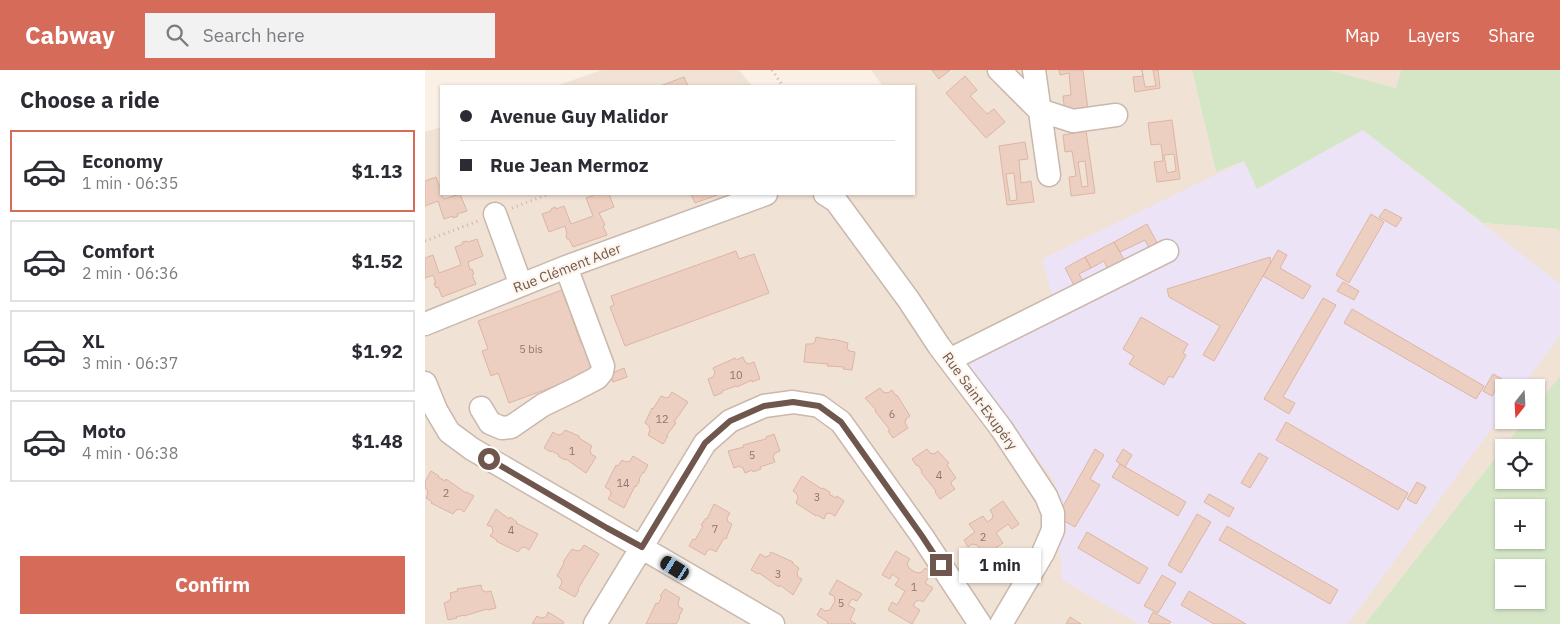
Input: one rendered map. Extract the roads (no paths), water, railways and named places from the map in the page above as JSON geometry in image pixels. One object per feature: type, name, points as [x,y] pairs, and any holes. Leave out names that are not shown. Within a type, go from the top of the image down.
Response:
[{"type":"street","points":[[999,70],[1039,110],[1073,121],[1116,116]]},
{"type":"street","points":[[1034,70],[1049,175]]},
{"type":"street","name":"Rue Clément Ader","points":[[425,324],[566,267],[763,195]]},
{"type":"street","name":"Rue Saint-Exupéry","points":[[827,195],[836,201],[909,299],[939,346],[951,359],[1001,428],[1046,496],[1053,513],[1053,530],[1043,553],[1001,624]]},
{"type":"street","points":[[495,214],[521,285]]},
{"type":"street","points":[[951,359],[1167,251]]},
{"type":"street","points":[[481,408],[490,423],[503,428],[511,427],[543,405],[597,378],[602,372],[603,366],[566,267]]},
{"type":"street","points":[[425,383],[436,410],[449,432],[481,454],[773,624]]},
{"type":"street","points":[[595,624],[705,443],[730,421],[764,406],[793,402],[819,406],[841,422],[922,536],[980,624]]}]
